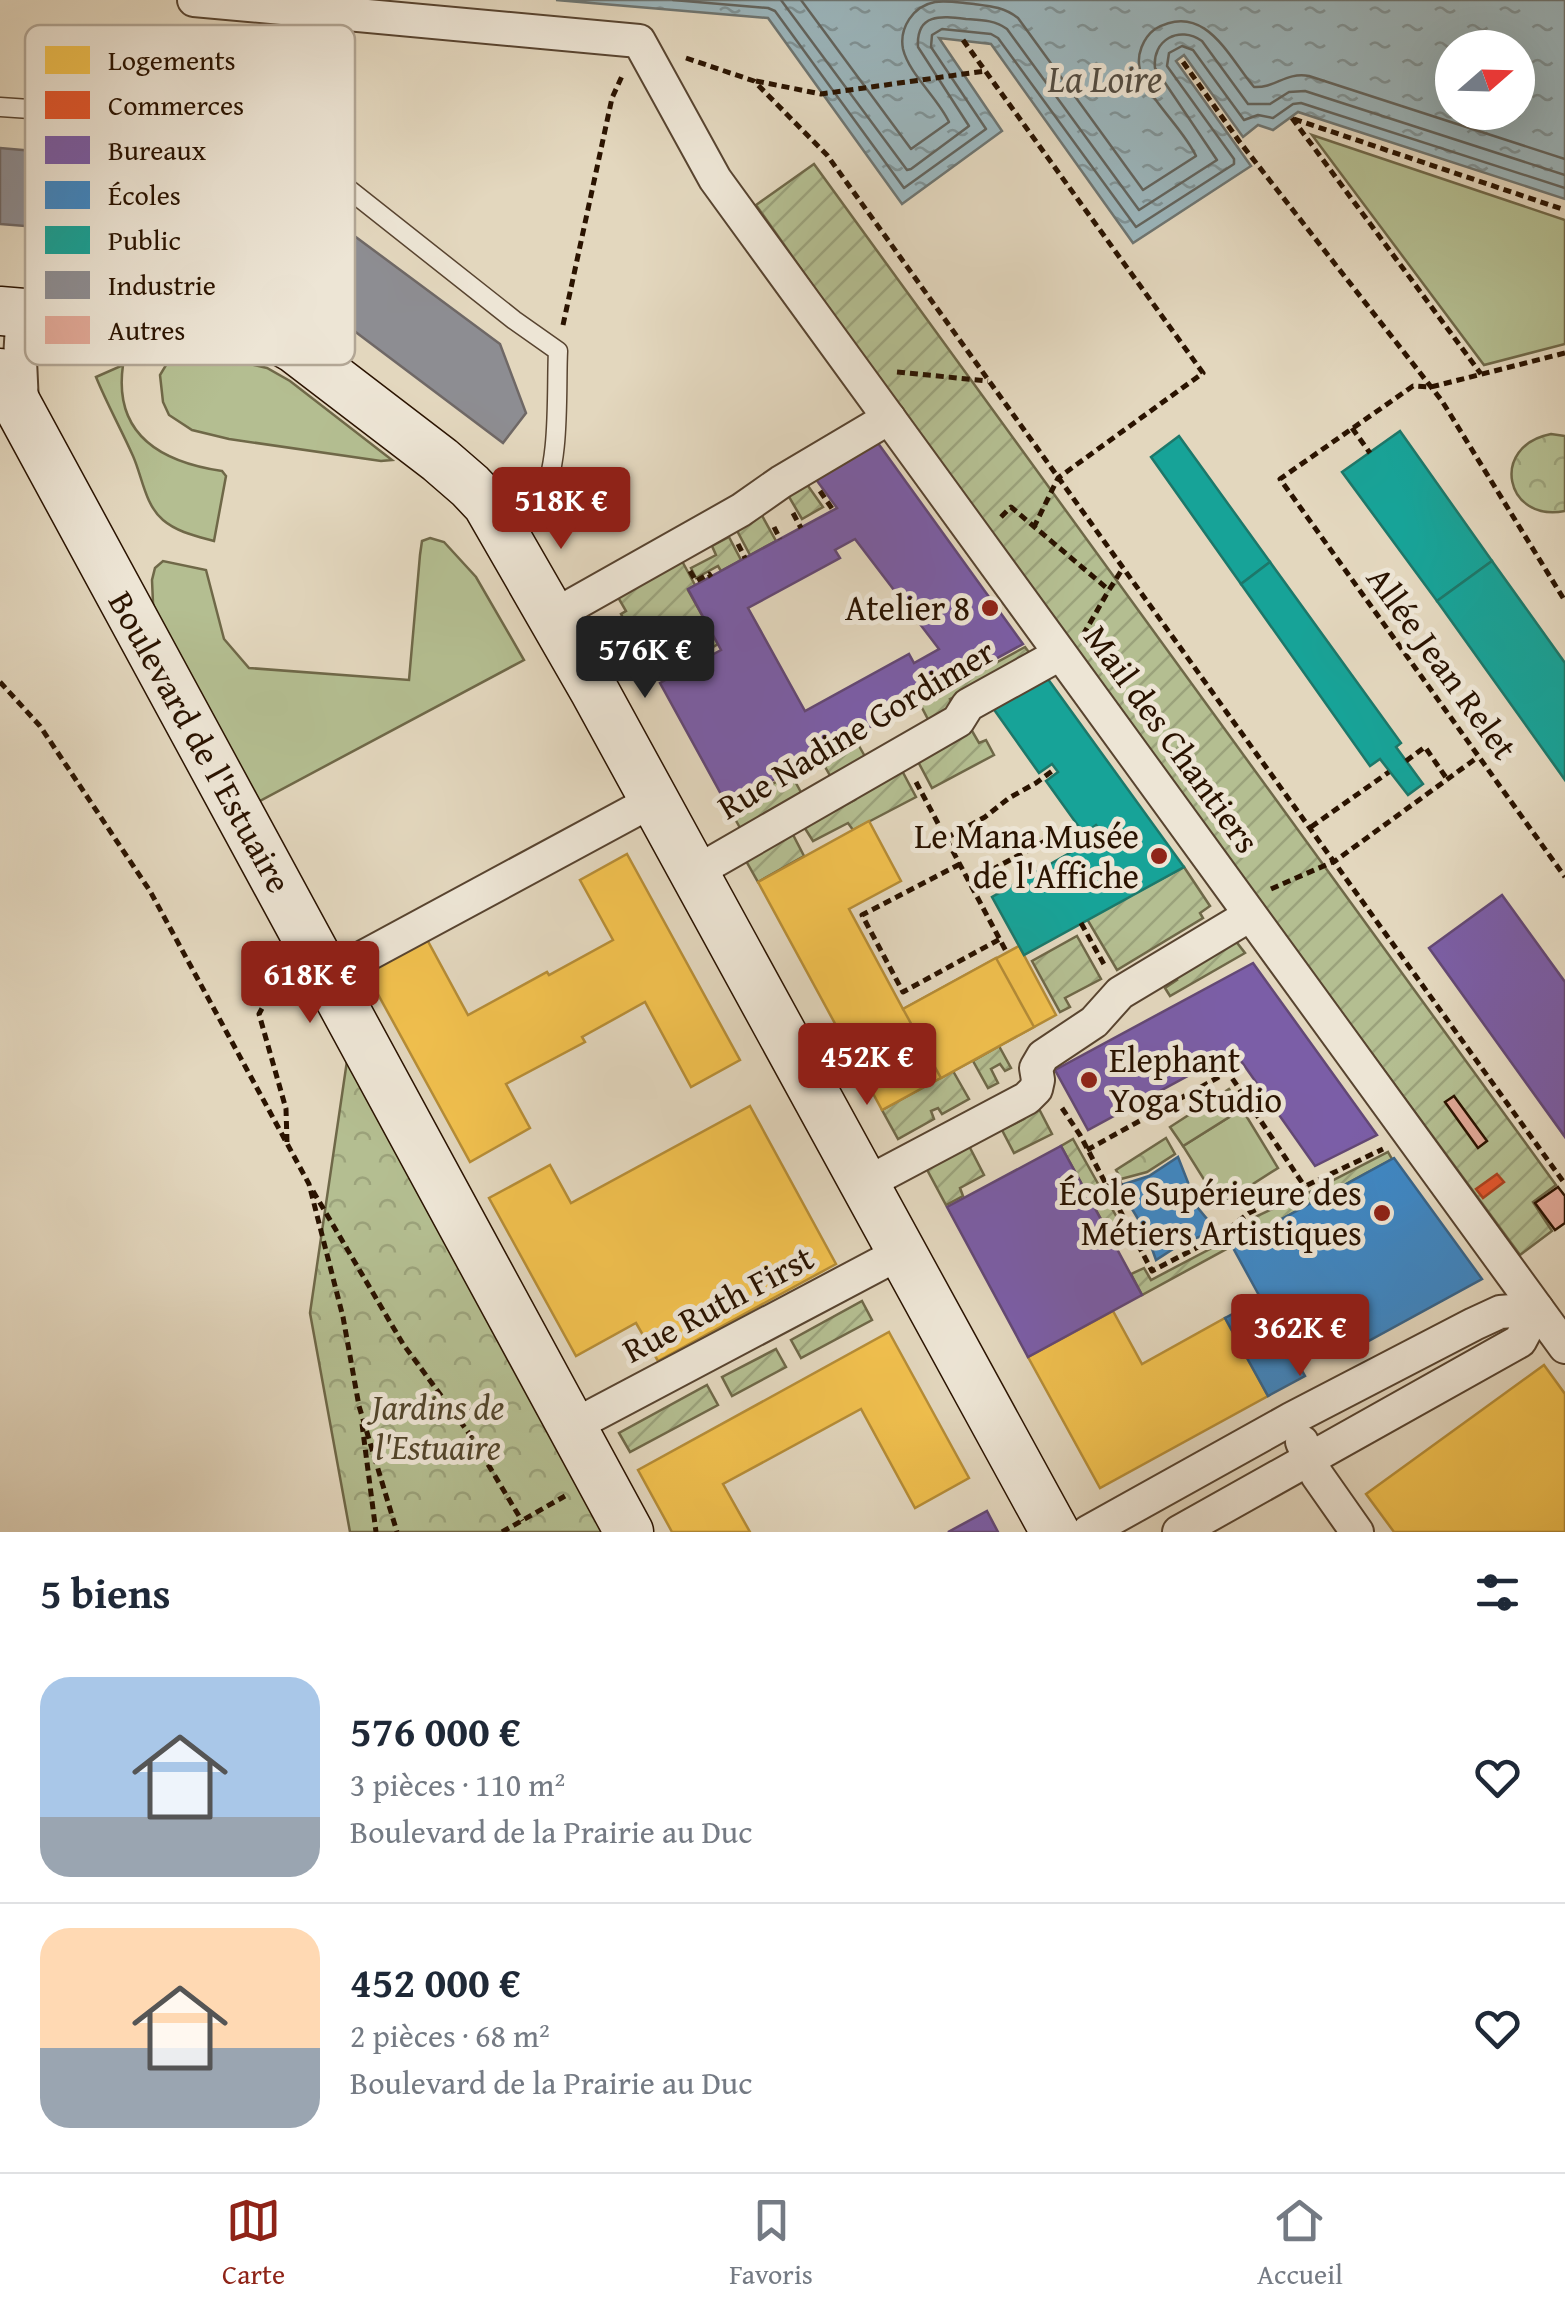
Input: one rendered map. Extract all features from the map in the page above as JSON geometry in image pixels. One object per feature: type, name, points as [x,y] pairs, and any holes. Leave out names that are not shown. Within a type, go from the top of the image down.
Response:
[{"type":"main road","points":[[315,365],[470,486],[502,527],[1055,1532]]},
{"type":"main road","name":"Boulevard de l'Estuaire","points":[[11,392],[629,1532]]},
{"type":"street","points":[[194,0],[639,41]]},
{"type":"street","name":"Mail des Chantiers","points":[[639,41],[715,178],[1565,1346]]},
{"type":"street","points":[[11,392],[20,360],[22,325],[17,312]]},
{"type":"street","points":[[553,616],[741,510],[890,418]]},
{"type":"street","name":"Rue Nadine Gordimer","points":[[694,873],[958,721],[968,705],[1064,659]]},
{"type":"street","points":[[328,976],[654,800]]},
{"type":"street","points":[[864,1184],[1026,1098],[1036,1089],[1036,1068],[1043,1056],[1094,1022],[1120,993],[1246,910]]},
{"type":"street","name":"Rue Ruth First","points":[[571,1427],[902,1252]]},
{"type":"street","points":[[1088,1532],[1291,1419],[1500,1312],[1537,1309]]},
{"type":"street","points":[[1179,1532],[1520,1341],[1537,1309]]},
{"type":"street","points":[[1500,1312],[1520,1341]]},
{"type":"street","points":[[1444,1340],[1458,1352],[1464,1373]]},
{"type":"street","points":[[1291,1419],[1317,1474],[1357,1532]]},
{"type":"lane","points":[[0,107],[25,109]]},
{"type":"lane","points":[[355,194],[558,352],[553,459],[547,487],[539,502],[502,527]]},
{"type":"path","points":[[963,40],[1203,373],[1058,478],[1034,526]]},
{"type":"path","points":[[558,352],[612,98],[639,41],[754,81],[821,94],[985,70]]},
{"type":"path","points":[[1183,62],[1238,141],[1442,402],[1565,601]]},
{"type":"path","points":[[754,81],[827,155],[1565,1184]]},
{"type":"path","points":[[1481,374],[1292,118],[1565,210]]},
{"type":"path","points":[[1370,453],[1352,428],[1413,386],[1430,387],[1565,353]]},
{"type":"path","points":[[853,368],[988,381]]},
{"type":"path","name":"Allée Jean Relet","points":[[1352,428],[1280,479],[1565,876]]},
{"type":"path","points":[[978,540],[1011,507],[1109,590]]},
{"type":"path","points":[[1064,659],[1122,568]]},
{"type":"path","points":[[0,682],[40,726],[150,891],[356,1268],[403,1344],[471,1436],[522,1521]]},
{"type":"path","points":[[1406,760],[1425,747],[1447,779]]},
{"type":"path","points":[[900,753],[1007,952]]},
{"type":"path","points":[[1246,910],[1256,896],[1335,860],[1478,757]]},
{"type":"path","points":[[946,838],[985,817],[1056,768]]},
{"type":"path","points":[[1310,827],[1390,772]]},
{"type":"path","points":[[969,882],[1062,832],[1084,841],[1100,830]]},
{"type":"path","points":[[960,864],[862,915],[903,992],[1000,940]]},
{"type":"path","points":[[1080,923],[1120,993]]},
{"type":"path","points":[[287,1144],[286,1109],[259,1014],[266,1001],[305,978],[328,976]]},
{"type":"path","points":[[1087,1150],[1228,1072],[1305,1187]]},
{"type":"path","points":[[1036,1089],[1065,1111],[1152,1271],[1218,1236],[1249,1212],[1386,1148]]},
{"type":"path","points":[[1107,1186],[1122,1182]]},
{"type":"path","points":[[309,1184],[342,1317],[376,1532]]},
{"type":"path","points":[[359,1406],[397,1532]]},
{"type":"path","points":[[502,1532],[568,1495]]},
{"type":"green space","points":[[1312,135],[1565,220],[1565,344],[1484,365]]},
{"type":"green space","points":[[814,164],[1556,1185],[1533,1202],[1552,1231],[1520,1255],[1040,601],[756,205]]},
{"type":"green space","points":[[123,365],[126,410],[146,441],[179,460],[222,471],[226,476],[214,541],[174,528],[152,506],[96,377]]},
{"type":"green space","points":[[166,365],[267,368],[290,381],[392,460],[229,439],[192,430],[169,415],[160,375]]},
{"type":"green space","points":[[1551,434],[1565,436],[1565,511],[1545,512],[1529,506],[1512,481],[1512,467],[1519,453],[1531,441]]},
{"type":"green space","points":[[801,476],[823,507],[802,519],[785,490]]},
{"type":"green space","points":[[760,512],[776,541],[750,555],[734,525]]},
{"type":"green space","points":[[729,537],[741,560],[696,578],[691,568],[716,555],[712,546]]},
{"type":"green space","points":[[430,538],[444,542],[476,577],[524,660],[256,803],[162,634],[153,603],[155,568],[163,561],[206,570],[224,639],[249,668],[409,680],[422,541]]},
{"type":"green space","points":[[682,561],[695,585],[688,590],[718,644],[708,650],[692,623],[656,643],[670,669],[664,672],[650,646],[641,651],[621,614],[626,611],[615,592]]},
{"type":"green space","points":[[1025,647],[1034,659],[950,699],[956,711],[931,725],[920,704]]},
{"type":"green space","points":[[968,724],[979,743],[986,740],[994,755],[932,788],[914,754]]},
{"type":"green space","points":[[855,739],[867,760],[832,779],[824,765],[841,756],[837,749]]},
{"type":"green space","points":[[899,765],[916,797],[853,830],[848,823],[813,841],[799,819],[818,819],[855,800],[851,790]]},
{"type":"green space","points":[[791,774],[803,796],[744,835],[734,817],[753,806],[748,797]]},
{"type":"green space","points":[[789,827],[804,856],[758,882],[745,859]]},
{"type":"green space","points":[[1184,867],[1210,906],[1200,913],[1203,918],[1117,970],[1087,919]]},
{"type":"green space","points":[[1231,935],[1245,953],[1170,996],[1165,988],[1177,980],[1172,972]]},
{"type":"green space","points":[[1077,936],[1101,979],[1065,998],[1070,1007],[1060,1012],[1032,961]]},
{"type":"green space","points":[[999,1046],[1011,1068],[1005,1071],[1000,1064],[991,1069],[998,1083],[988,1088],[973,1061]]},
{"type":"green space","name":"Jardins de l'Estuaire","points":[[349,1047],[617,1532],[350,1532],[310,1313]]},
{"type":"green space","points":[[953,1071],[969,1099],[942,1114],[938,1108],[931,1111],[934,1119],[898,1139],[882,1110]]},
{"type":"green space","points":[[1229,1089],[1242,1109],[1183,1146],[1170,1127]]},
{"type":"green space","points":[[1037,1105],[1052,1134],[1014,1153],[1002,1130],[1024,1119],[1021,1113]]},
{"type":"green space","points":[[1242,1109],[1278,1168],[1220,1205],[1183,1146]]},
{"type":"green space","points":[[1166,1138],[1175,1154],[1147,1172],[1121,1179],[1116,1170]]},
{"type":"green space","points":[[1073,1139],[1120,1223],[1107,1230],[1061,1146]]},
{"type":"green space","points":[[967,1142],[984,1175],[960,1188],[963,1196],[946,1205],[924,1164]]},
{"type":"green space","points":[[1388,1152],[1392,1159],[1142,1295],[1131,1274],[1144,1268],[1151,1280],[1227,1240],[1257,1216]]},
{"type":"green space","points":[[862,1301],[872,1320],[801,1358],[791,1340]]},
{"type":"green space","points":[[776,1349],[786,1367],[732,1396],[722,1377]]},
{"type":"green space","points":[[707,1385],[718,1405],[630,1452],[619,1433]]},
{"type":"water","name":"La Loire","points":[[556,0],[1565,0],[1565,199],[1298,112],[1273,130],[1258,125],[1243,137],[1184,55],[1176,61],[1251,166],[1133,243],[991,44],[939,38],[1002,131],[902,204],[768,18]]},
{"type":"building: Logements","points":[[869,821],[901,881],[849,909],[903,1009],[1019,946],[1056,1015],[882,1110],[758,882]]},
{"type":"building: Logements","points":[[627,854],[740,1060],[691,1087],[645,1002],[582,1037],[585,1042],[506,1084],[530,1128],[470,1162],[363,967],[424,934],[468,1015],[613,940],[580,880]]},
{"type":"building: Logements","points":[[996,958],[1034,1027],[941,1078],[903,1009]]},
{"type":"building: Logements","points":[[750,1106],[836,1264],[658,1361],[636,1323],[576,1356],[489,1198],[550,1165],[571,1203]]},
{"type":"building: Logements","points":[[1113,1311],[1142,1364],[1225,1318],[1268,1396],[1100,1488],[1028,1357]]},
{"type":"building: Logements","points":[[889,1332],[969,1478],[915,1508],[861,1409],[723,1484],[750,1532],[672,1532],[638,1470]]},
{"type":"building: Logements","points":[[1544,1365],[1565,1394],[1565,1532],[1394,1532],[1366,1494]]},
{"type":"building: Commerces","points":[[1497,1174],[1504,1182],[1483,1198],[1476,1189]]},
{"type":"building: Bureaux","points":[[875,439],[1023,644],[727,805],[660,683],[721,650],[688,589],[837,508],[812,474]],"holes":[[[855,539],[939,649],[914,663],[909,654],[805,711],[748,608],[840,558],[835,550]]]},
{"type":"building: Bureaux","points":[[1502,895],[1565,982],[1565,1137],[1429,948]]},
{"type":"building: Bureaux","points":[[1253,963],[1377,1135],[1315,1166],[1234,1051],[1088,1130],[1055,1070]]},
{"type":"building: Bureaux","points":[[1061,1146],[1142,1295],[1028,1357],[947,1207]]},
{"type":"building: Bureaux","points":[[987,1511],[998,1532],[948,1532]]},
{"type":"building: Écoles","points":[[1178,1157],[1198,1208],[1217,1231],[1184,1242],[1156,1260],[1146,1232],[1118,1186],[1149,1176]]},
{"type":"building: Écoles","points":[[1394,1158],[1482,1279],[1341,1356],[1311,1301],[1274,1321],[1305,1376],[1268,1396],[1225,1318],[1261,1299],[1232,1246]]},
{"type":"building: Public","points":[[1400,431],[1492,561],[1437,601],[1342,472]]},
{"type":"building: Public","points":[[1179,436],[1270,562],[1241,584],[1151,457]]},
{"type":"building: Public","points":[[1492,561],[1565,663],[1565,780],[1437,601]]},
{"type":"building: Public","points":[[1270,562],[1401,743],[1396,747],[1423,784],[1408,795],[1380,759],[1370,766],[1241,584]]},
{"type":"building: Public","points":[[1045,675],[1184,867],[1024,955],[992,897],[1103,834],[1096,825],[1084,834],[1046,781],[1058,772],[1052,764],[1039,773],[990,704]]},
{"type":"building: Industrie","points":[[0,148],[25,150],[25,226],[0,224]]},
{"type":"building: Industrie","points":[[355,236],[500,344],[526,413],[503,443],[355,332]]},
{"type":"building: Autres","points":[[1454,1096],[1487,1141],[1478,1148],[1445,1102]]},
{"type":"building: Autres","points":[[1558,1187],[1565,1196],[1565,1223],[1555,1230],[1535,1203]]},
{"type":"place","name":"Atelier 8","points":[[990,608]]},
{"type":"place","name":"Le Mana Musée de l'Affiche","points":[[1159,856]]},
{"type":"place","name":"Elephant Yoga Studio","points":[[1089,1080]]},
{"type":"place","name":"École Supérieure des Métiers Artistiques","points":[[1382,1213]]}]
